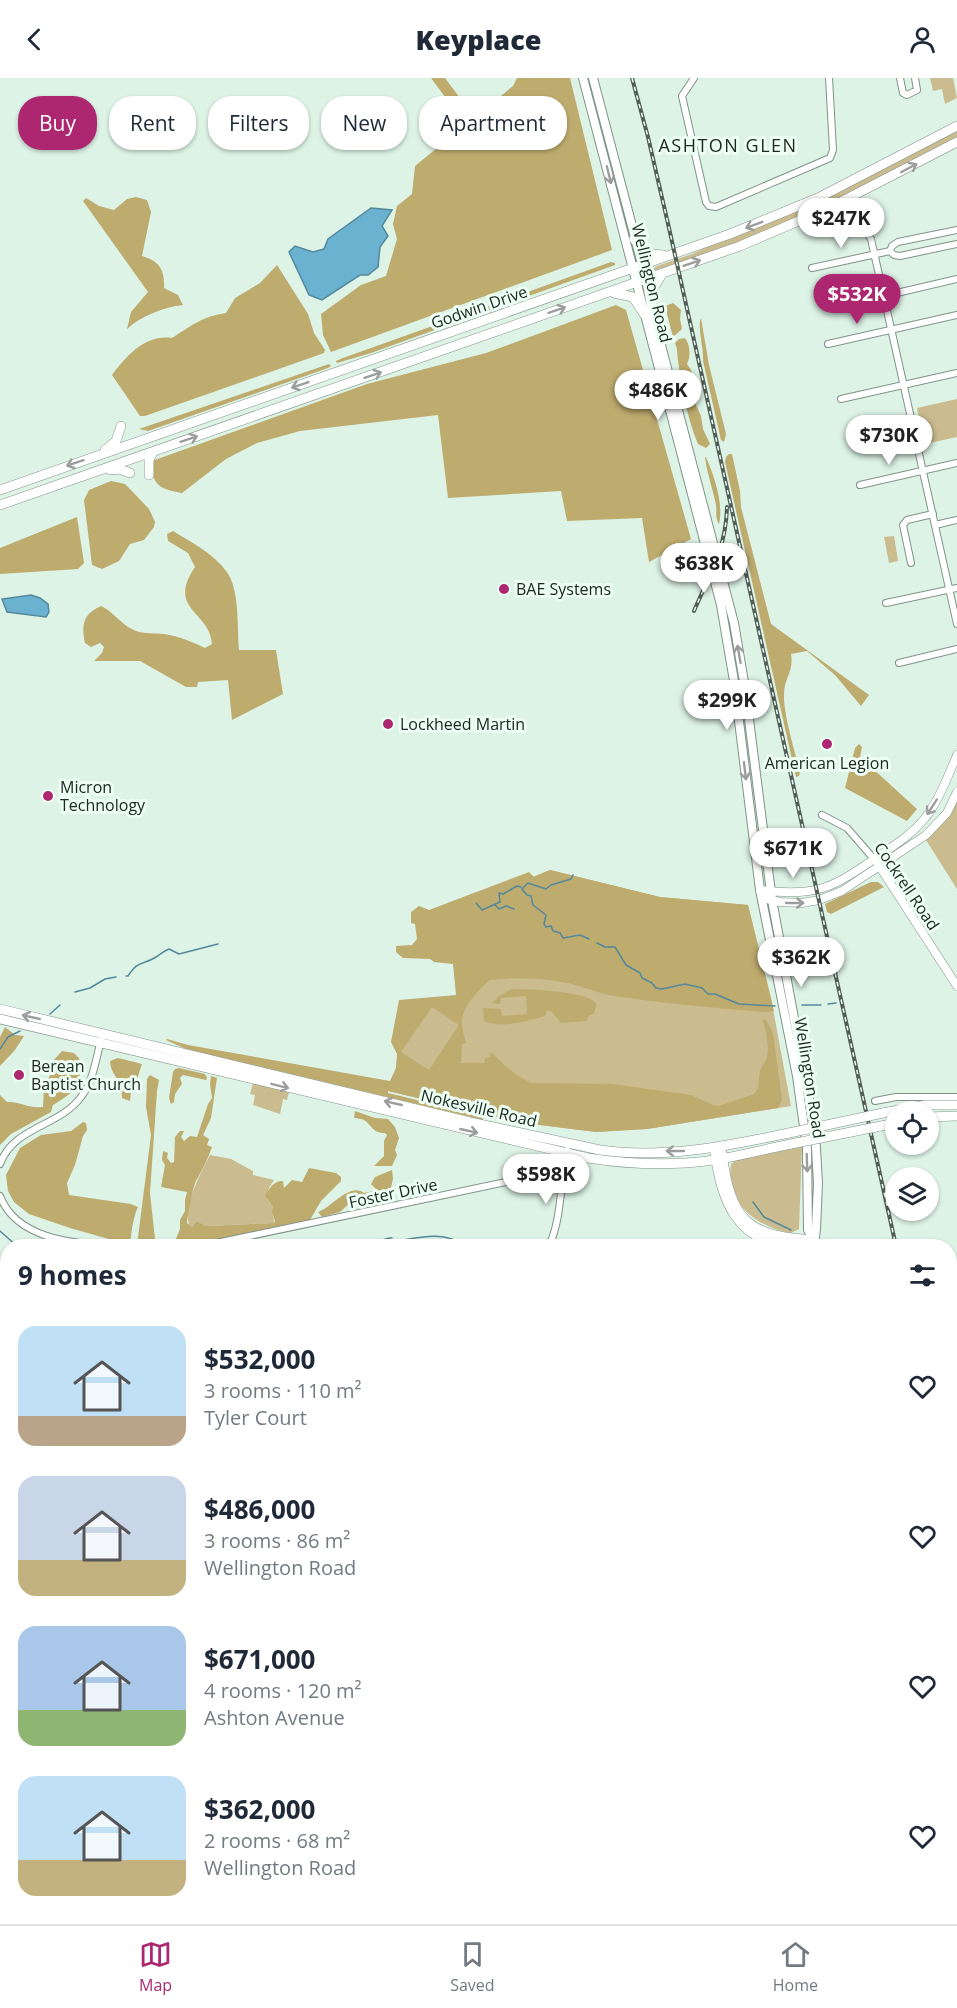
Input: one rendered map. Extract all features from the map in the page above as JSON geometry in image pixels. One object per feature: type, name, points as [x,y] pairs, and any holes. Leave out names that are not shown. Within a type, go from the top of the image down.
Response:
[{"type":"main road","name":"Wellington Road","points":[[583,78],[642,281],[721,605],[734,681],[761,894],[797,1076],[807,1148],[808,1230],[812,1239]]},
{"type":"main road","name":"Wellington Road","points":[[592,78],[634,239],[638,267]]},
{"type":"main road","name":"Godwin Drive","points":[[0,490],[675,254],[766,220],[818,198],[957,126]]},
{"type":"main road","name":"Godwin Drive","points":[[0,505],[662,274],[784,229],[957,142]]},
{"type":"main road","points":[[634,239],[639,249],[647,254],[675,254]]},
{"type":"main road","points":[[648,312],[653,289],[662,274]]},
{"type":"main road","points":[[605,294],[629,295],[648,312]]},
{"type":"main road","name":"Wellington Road","points":[[648,312],[734,624],[745,688],[771,896],[815,1131],[818,1183],[815,1239]]},
{"type":"main road","points":[[97,456],[116,441],[121,426]]},
{"type":"main road","points":[[149,475],[149,460],[153,452]]},
{"type":"main road","points":[[99,471],[119,469],[130,473]]},
{"type":"main road","name":"Nokesville Road","points":[[0,1009],[101,1038],[566,1154],[600,1160],[654,1164],[719,1159],[885,1125]]},
{"type":"main road","name":"Nokesville Road","points":[[0,1019],[101,1038]]},
{"type":"main road","name":"Nokesville Road","points":[[251,1074],[569,1144],[617,1152],[718,1148],[925,1105],[957,1105]]},
{"type":"main road","points":[[939,1117],[957,1116]]},
{"type":"main road","points":[[718,1148],[723,1194],[736,1219],[761,1239]]},
{"type":"main road","points":[[719,1159],[731,1196],[737,1208],[750,1223],[760,1230],[791,1239]]},
{"type":"street","points":[[693,78],[682,96],[706,202],[713,207],[830,158],[833,150],[829,78]]},
{"type":"street","points":[[900,78],[903,93],[907,95],[917,90],[915,78]]},
{"type":"street","points":[[862,225],[871,238],[935,525],[953,589],[957,624]]},
{"type":"street","points":[[812,268],[875,255],[890,251],[892,246],[898,242],[957,230]]},
{"type":"street","points":[[890,251],[900,256],[957,243]]},
{"type":"street","points":[[884,296],[957,279]]},
{"type":"street","points":[[828,344],[957,315]]},
{"type":"street","points":[[841,399],[957,373]]},
{"type":"street","points":[[860,485],[957,463]]},
{"type":"street","points":[[911,563],[903,525],[908,520],[933,514]]},
{"type":"street","points":[[935,525],[957,520]]},
{"type":"street","points":[[886,603],[953,589]]},
{"type":"street","points":[[899,663],[957,650]]},
{"type":"street","points":[[771,896],[826,888],[842,881],[908,836],[927,815],[939,797],[957,755]]},
{"type":"street","points":[[761,894],[795,903],[819,900],[842,891],[932,830],[947,813],[957,792]]},
{"type":"street","name":"Cockrell Road","points":[[822,815],[847,828],[874,859],[957,986]]},
{"type":"street","points":[[0,1164],[8,1149],[18,1138],[61,1115],[77,1103],[90,1081],[101,1038]]},
{"type":"street","points":[[875,1101],[896,1097],[957,1097]]},
{"type":"street","points":[[552,1239],[556,1229],[563,1170],[569,1144]]},
{"type":"street","name":"Foster Drive","points":[[235,1239],[563,1170]]},
{"type":"street","points":[[1,1201],[11,1216],[23,1225],[55,1239]]},
{"type":"shaded area","points":[[431,78],[445,78],[458,96],[444,96]]},
{"type":"shaded area","points":[[517,78],[570,78],[612,250],[331,352],[323,335],[321,314],[361,285],[386,276],[397,239],[393,224],[397,206],[412,194],[415,166],[435,150],[567,150],[567,96],[501,96],[513,86]]},
{"type":"shaded area","points":[[930,78],[953,78],[957,98],[945,104],[942,89],[933,91]]},
{"type":"shaded area","points":[[957,130],[957,139],[894,173],[763,234],[651,273],[649,271],[692,254]]},
{"type":"shaded area","points":[[136,197],[147,200],[151,212],[142,256],[157,264],[164,277],[164,288],[178,295],[183,305],[153,313],[127,329],[131,312],[148,292],[83,201],[86,198],[99,206],[114,210],[127,199]]},
{"type":"shaded area","points":[[611,262],[615,265],[371,353],[337,363],[336,361],[343,358]]},
{"type":"shaded area","points":[[277,265],[308,314],[314,333],[325,350],[324,353],[140,416],[112,375],[124,360],[138,348],[154,339],[172,338],[204,319],[226,313],[235,298],[260,283]]},
{"type":"shaded area","points":[[673,303],[681,310],[682,329],[673,337],[665,306]]},
{"type":"shaded area","points":[[616,305],[626,310],[691,539],[649,562],[642,518],[567,521],[561,491],[448,498],[438,415],[300,431],[257,443],[226,459],[182,493],[168,490],[158,484],[153,476],[152,461],[367,384],[486,353]]},
{"type":"shaded area","points":[[701,318],[709,365],[726,434],[724,442],[721,440],[703,361]]},
{"type":"shaded area","points":[[685,338],[689,351],[687,364],[697,391],[696,405],[710,444],[706,448],[698,444],[683,392],[675,343]]},
{"type":"shaded area","points":[[329,364],[331,366],[328,368],[148,431],[139,429]]},
{"type":"shaded area","points":[[957,399],[957,437],[925,444],[917,408]]},
{"type":"shaded area","points":[[729,454],[732,454],[741,507],[771,624],[869,695],[861,706],[835,675],[807,651],[791,654],[791,666],[784,688],[784,702],[800,772],[796,777],[725,462]]},
{"type":"shaded area","points":[[705,457],[717,490],[720,508],[719,524],[717,520],[716,505]]},
{"type":"shaded area","points":[[111,481],[125,484],[149,509],[155,522],[144,540],[130,544],[119,561],[102,569],[92,565],[84,500],[89,490]]},
{"type":"shaded area","points":[[77,517],[84,563],[78,569],[0,574],[0,548]]},
{"type":"shaded area","points":[[173,531],[209,554],[230,578],[236,598],[239,650],[276,650],[283,694],[232,720],[228,680],[198,682],[197,687],[186,687],[140,661],[94,661],[102,653],[104,647],[100,643],[91,647],[85,643],[83,631],[87,616],[101,606],[136,631],[175,636],[205,648],[212,644],[210,633],[187,602],[185,593],[187,581],[195,567],[188,553],[168,541],[167,534]]},
{"type":"shaded area","points":[[894,536],[898,561],[889,563],[884,537]]},
{"type":"shaded area","points":[[859,744],[862,747],[860,757],[917,809],[907,821],[845,788],[855,748]]},
{"type":"shaded area","points":[[957,802],[957,889],[926,840],[944,821]]},
{"type":"shaded area","points":[[550,870],[660,897],[748,905],[771,998],[791,1106],[647,1129],[596,1132],[524,1123],[388,1091],[396,1068],[403,1006],[465,997],[463,952],[426,918]]},
{"type":"shaded area","points":[[550,870],[660,897],[748,905],[774,1011],[725,1009],[627,998],[549,980],[519,978],[490,980],[473,998],[463,1014],[462,1025],[466,1043],[462,1044],[461,1063],[484,1063],[485,1058],[490,1057],[491,1052],[515,1074],[532,1083],[612,1084],[691,1095],[719,1106],[754,1094],[758,1088],[760,1070],[767,1058],[768,1048],[762,1019],[766,1020],[773,1033],[782,1100],[778,1108],[647,1129],[596,1132],[524,1123],[388,1091],[388,1093],[483,1116],[483,1120],[186,1049],[166,1040],[390,1081],[396,1068],[397,1054],[391,1042],[399,1000],[456,995],[453,964],[434,962],[430,959],[403,958],[396,952],[396,946],[412,945],[417,939],[415,924],[411,923],[411,912],[419,906],[429,910],[529,872],[534,877]],"holes":[[[432,1007],[459,1025],[429,1070],[401,1052]]]},
{"type":"shaded area","points":[[871,882],[878,882],[884,887],[831,914],[827,912],[825,904]]},
{"type":"shaded area","points":[[512,989],[583,996],[596,1004],[594,1014],[589,1015],[586,1021],[561,1023],[551,1011],[547,1010],[545,1016],[514,1023],[498,1024],[484,1021],[483,1008],[501,1009],[502,1016],[527,1014],[526,996],[501,998],[500,1004],[492,1003]]},
{"type":"shaded area","points":[[5,1027],[15,1035],[24,1036],[0,1066],[0,1037]]},
{"type":"shaded area","points":[[62,1051],[74,1053],[79,1058],[80,1075],[76,1087],[53,1105],[51,1112],[11,1134],[0,1145],[0,1095],[7,1102],[43,1107],[44,1088],[53,1069],[53,1061]]},
{"type":"shaded area","points":[[118,1058],[142,1064],[137,1087],[131,1092],[130,1101],[122,1098],[122,1091],[112,1071],[110,1061]]},
{"type":"shaded area","points":[[179,1068],[205,1074],[207,1078],[206,1080],[183,1075],[180,1078],[182,1084],[171,1104],[169,1098],[173,1072]]},
{"type":"shaded area","points":[[150,1075],[159,1080],[150,1193],[155,1239],[138,1239],[151,1135],[146,1107],[147,1079]]},
{"type":"shaded area","points":[[211,1076],[217,1078],[211,1118],[203,1135],[209,1139],[207,1145],[212,1147],[195,1184],[187,1223],[192,1227],[197,1221],[206,1226],[274,1223],[273,1207],[265,1196],[274,1184],[283,1181],[284,1188],[292,1180],[302,1182],[309,1168],[336,1173],[341,1177],[341,1181],[321,1201],[310,1220],[219,1239],[176,1239],[180,1229],[180,1220],[185,1211],[187,1192],[161,1187],[165,1165],[162,1160],[163,1151],[168,1153],[167,1158],[171,1163],[174,1162],[175,1137],[180,1131],[184,1131],[181,1137],[184,1141],[190,1136],[197,1137],[212,1098]]},
{"type":"shaded area","points":[[253,1083],[289,1092],[287,1100],[283,1099],[280,1114],[253,1105],[255,1095],[250,1094]]},
{"type":"shaded area","points":[[355,1111],[375,1118],[388,1119],[395,1127],[399,1138],[395,1150],[397,1155],[392,1166],[374,1166],[384,1156],[384,1141],[387,1135],[375,1130],[367,1122],[354,1118]]},
{"type":"shaded area","points":[[83,1122],[86,1123],[87,1130],[67,1183],[69,1195],[138,1207],[131,1239],[109,1239],[70,1228],[29,1214],[14,1202],[8,1191],[6,1175],[20,1148],[41,1135],[71,1131]]},
{"type":"shaded area","points":[[802,1147],[799,1229],[791,1233],[766,1225],[746,1211],[733,1190],[731,1164],[738,1159]]},
{"type":"shaded area","points":[[210,1155],[231,1159],[253,1171],[253,1175],[274,1180],[269,1188],[267,1199],[273,1207],[274,1223],[206,1226],[197,1221],[192,1227],[189,1225],[191,1199]]},
{"type":"shaded area","points":[[392,1170],[393,1179],[388,1200],[372,1203],[360,1198],[351,1202],[340,1212],[322,1217],[318,1212],[347,1193],[359,1190],[364,1193],[374,1191],[376,1189],[371,1184],[375,1177]]},
{"type":"water","points":[[371,208],[392,210],[382,226],[388,236],[380,247],[378,267],[368,275],[360,275],[322,300],[309,295],[289,252],[295,246],[313,252],[324,249],[328,239]]},
{"type":"water","points":[[31,595],[48,604],[49,612],[46,617],[7,612],[2,599]]},
{"type":"waterway","points":[[573,875],[571,879],[551,885],[546,889],[528,883],[522,889],[531,896],[533,905],[546,915],[544,924],[546,927],[551,926],[553,931],[560,933],[563,938],[580,935],[589,939]]},
{"type":"waterway","points":[[476,903],[482,910],[500,902],[499,893],[503,894],[517,886],[521,887]]},
{"type":"waterway","points":[[495,905],[499,909],[506,906],[514,909]]},
{"type":"waterway","points":[[597,943],[605,947],[615,947],[626,965],[640,973],[642,978],[656,988],[662,989],[685,984],[702,988],[708,994],[715,994],[739,1004],[775,1006]]},
{"type":"waterway","points":[[126,976],[138,965],[169,949],[179,954],[218,944]]},
{"type":"waterway","points":[[75,992],[90,988],[105,979],[116,977]]},
{"type":"waterway","points":[[828,1004],[836,1003]]},
{"type":"waterway","points":[[50,1014],[60,1005]]},
{"type":"waterway","points":[[802,1005],[821,1005]]},
{"type":"waterway","points":[[0,1049],[8,1037],[20,1031]]},
{"type":"waterway","points":[[753,1202],[764,1217],[791,1230]]},
{"type":"waterway","points":[[0,1231],[9,1239]]},
{"type":"waterway","points":[[410,1239],[428,1236],[451,1239]]},
{"type":"waterway","points":[[386,1239],[392,1238]]},
{"type":"railway","points":[[632,78],[669,228],[894,1239]]},
{"type":"railway","points":[[694,611],[720,548],[727,507]]},
{"type":"place","name":"BAE Systems","points":[[504,589]]},
{"type":"place","name":"Lockheed Martin","points":[[388,724]]},
{"type":"place","name":"American Legion","points":[[827,744]]},
{"type":"place","name":"Micron Technology","points":[[48,796]]},
{"type":"place","name":"Berean Baptist Church","points":[[19,1075]]},
{"type":"district","name":"ASHTON GLEN","points":[[728,145]]}]
